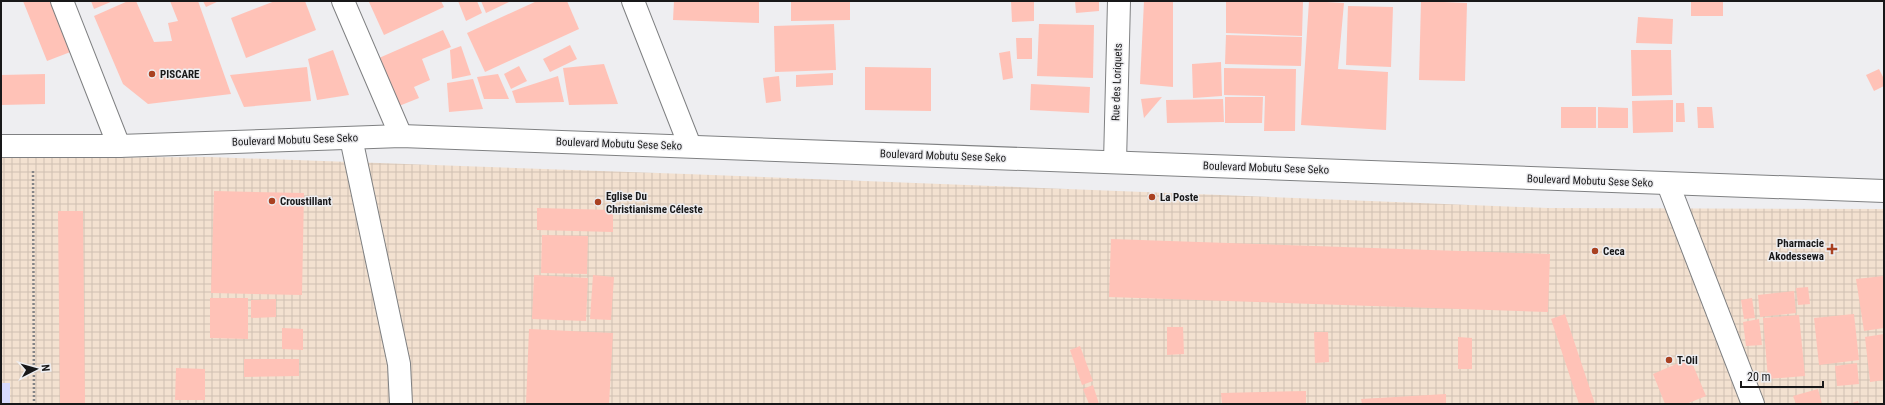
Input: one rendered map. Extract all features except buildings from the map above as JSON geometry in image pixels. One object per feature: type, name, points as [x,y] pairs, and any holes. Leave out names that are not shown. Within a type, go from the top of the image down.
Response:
[{"type":"street","points":[[62,1],[119,146]]},
{"type":"street","points":[[343,1],[401,136]]},
{"type":"street","points":[[633,1],[690,146]]},
{"type":"street","name":"Rue des Loriquets","points":[[1115,162],[1119,1]]},
{"type":"street","name":"Boulevard Mobutu Sese Seko","points":[[1,146],[119,146],[401,136],[1884,191]]},
{"type":"street","points":[[351,138],[399,364],[401,404]]},
{"type":"street","points":[[1668,184],[1753,404]]},
{"type":"path","points":[[32,146],[34,404]]},
{"type":"shaded area","points":[[210,157],[1548,208],[1884,209],[1884,404],[1,404],[1,158]]},
{"type":"shaded area","points":[[1,383],[10,383],[10,404],[1,404]]},
{"type":"place","name":"PISCARE","points":[[152,74]]},
{"type":"place","name":"La Poste","points":[[1152,197]]},
{"type":"place","name":"Croustillant","points":[[272,201]]},
{"type":"place","name":"Eglise Du Christianisme Céleste","points":[[598,202]]},
{"type":"place","name":"Pharmacie Akodessewa","points":[[1832,249]]},
{"type":"place","name":"Ceca","points":[[1595,251]]},
{"type":"place","name":"T-Oil","points":[[1669,360]]}]
